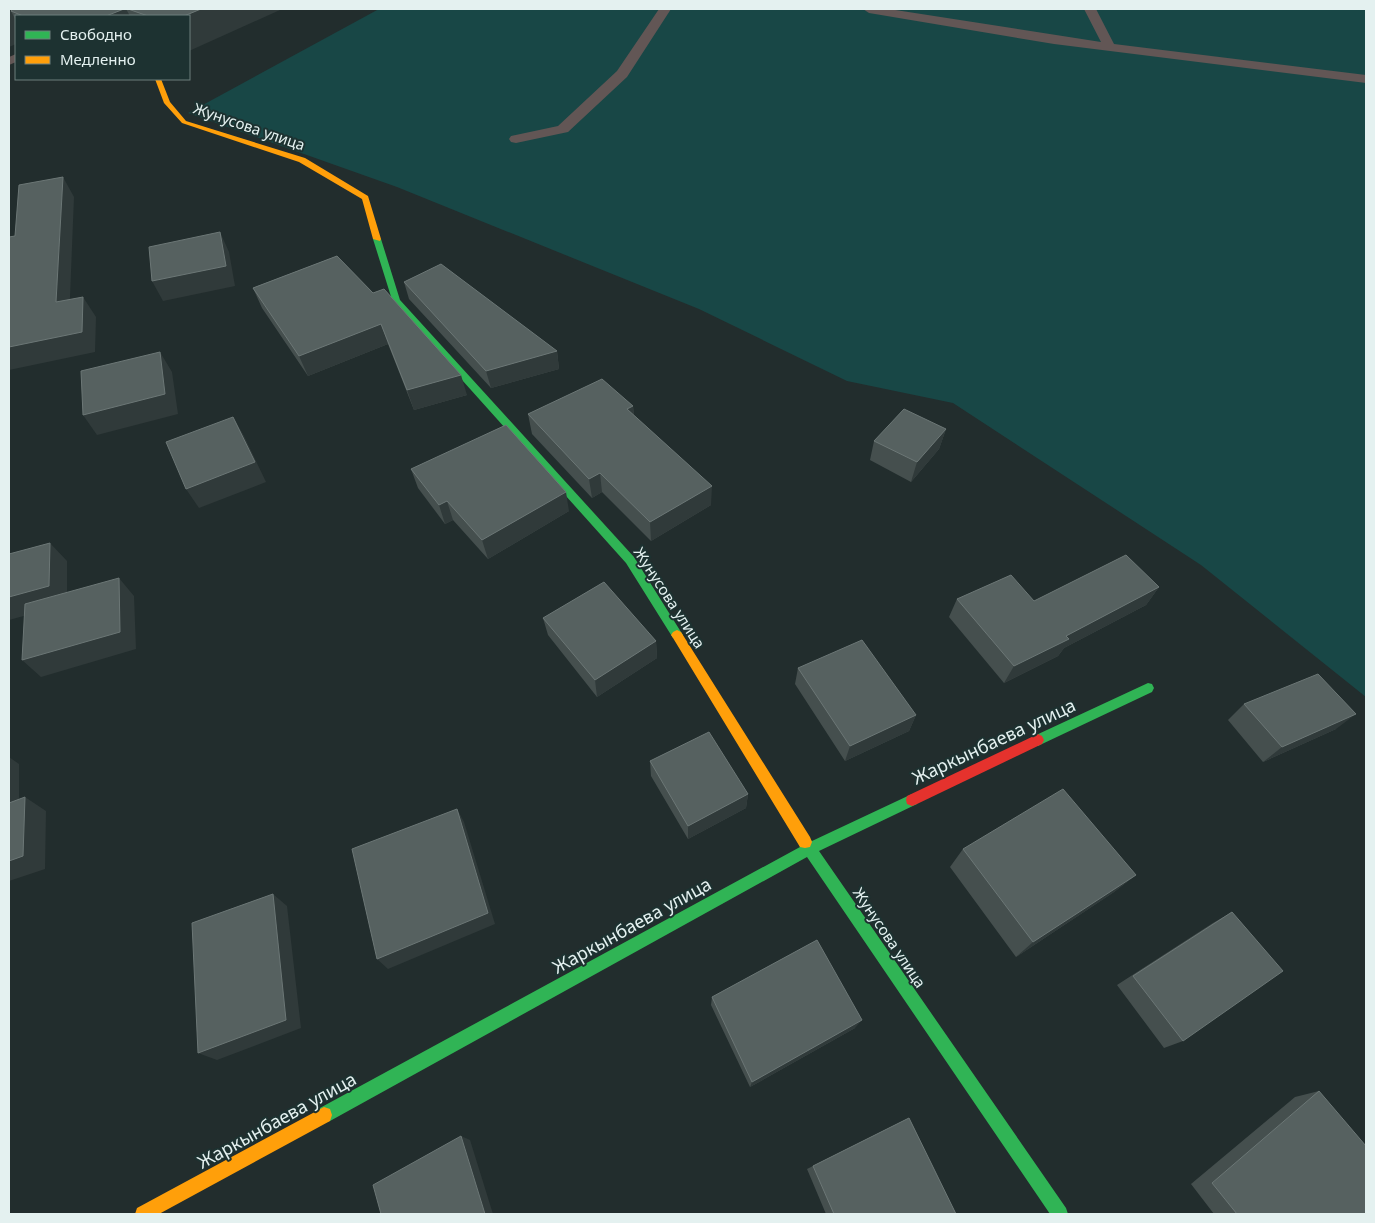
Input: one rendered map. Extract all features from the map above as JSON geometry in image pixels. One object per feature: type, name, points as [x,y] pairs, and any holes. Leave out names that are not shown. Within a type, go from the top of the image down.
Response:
[{"type":"street","name":"Жунусова улица","points":[[158,80],[162,96],[170,110],[184,122],[302,160],[365,198],[396,301],[630,560],[809,849],[1060,1214]]},
{"type":"street","name":"Жаркынбаева улица","points":[[143,1214],[809,849],[1148,688]]},
{"type":"lane","points":[[516,139],[563,129],[622,74],[665,9]]},
{"type":"lane","points":[[868,9],[1054,40],[1366,79]]},
{"type":"lane","points":[[1090,9],[1109,46]]},
{"type":"shaded area","points":[[379,9],[1366,9],[1366,697],[1201,565],[953,403],[847,381],[699,309],[397,187],[188,113]]},
{"type":"building","points":[[13,9],[124,9],[109,15],[21,15],[11,11]]},
{"type":"building","points":[[128,9],[201,9],[186,15],[145,15]]},
{"type":"building","points":[[63,177],[56,302],[83,297],[82,332],[9,347],[9,237],[15,236],[19,185]]},
{"type":"building","points":[[220,232],[226,266],[152,281],[149,247]]},
{"type":"building","points":[[337,256],[373,293],[384,289],[461,375],[407,390],[381,324],[299,356],[253,288]]},
{"type":"building","points":[[441,264],[557,351],[486,371],[404,282]]},
{"type":"building","points":[[160,352],[165,394],[83,415],[81,371]]},
{"type":"building","points":[[602,379],[633,406],[627,409],[712,486],[650,522],[600,473],[589,479],[528,414]]},
{"type":"building","points":[[904,409],[946,429],[917,462],[874,441]]},
{"type":"building","points":[[233,417],[255,462],[186,489],[166,442]]},
{"type":"building","points":[[506,425],[566,492],[482,540],[447,501],[439,505],[411,469]]},
{"type":"building","points":[[50,543],[49,586],[9,597],[9,554]]},
{"type":"building","points":[[1126,555],[1159,587],[1066,636],[1069,639],[1014,666],[957,599],[1011,575],[1034,601]]},
{"type":"building","points":[[119,578],[120,632],[22,660],[25,604]]},
{"type":"building","points":[[604,582],[656,641],[595,680],[543,618]]},
{"type":"building","points":[[862,640],[916,715],[850,746],[798,668]]},
{"type":"building","points":[[1318,674],[1356,714],[1282,747],[1244,704]]},
{"type":"building","points":[[709,732],[748,794],[688,826],[650,761]]},
{"type":"building","points":[[1063,789],[1136,875],[1033,942],[963,849]]},
{"type":"building","points":[[25,797],[23,856],[9,861],[9,803]]},
{"type":"building","points":[[457,809],[488,913],[377,959],[352,849]]},
{"type":"building","points":[[273,894],[286,1020],[198,1053],[192,923]]},
{"type":"building","points":[[1232,912],[1283,971],[1183,1041],[1133,976]]},
{"type":"building","points":[[817,940],[862,1020],[752,1082],[712,997]]},
{"type":"building","points":[[1319,1091],[1366,1146],[1366,1214],[1237,1214],[1212,1183]]},
{"type":"building","points":[[909,1118],[956,1214],[834,1214],[813,1166]]},
{"type":"building","points":[[461,1136],[485,1214],[381,1214],[373,1185]]},
{"type":"traffic: fast","points":[[377,239],[396,301],[630,560],[677,635]]},
{"type":"traffic: fast","points":[[1038,740],[1148,688]]},
{"type":"traffic: fast","points":[[324,1115],[809,849],[912,800]]},
{"type":"traffic: fast","points":[[805,842],[1060,1214]]},
{"type":"traffic: slow","points":[[158,80],[167,103],[184,122],[302,160],[365,198],[377,239]]},
{"type":"traffic: slow","points":[[677,635],[805,842]]},
{"type":"traffic: slow","points":[[143,1214],[324,1115]]},
{"type":"traffic: jam","points":[[912,800],[1038,740]]}]
